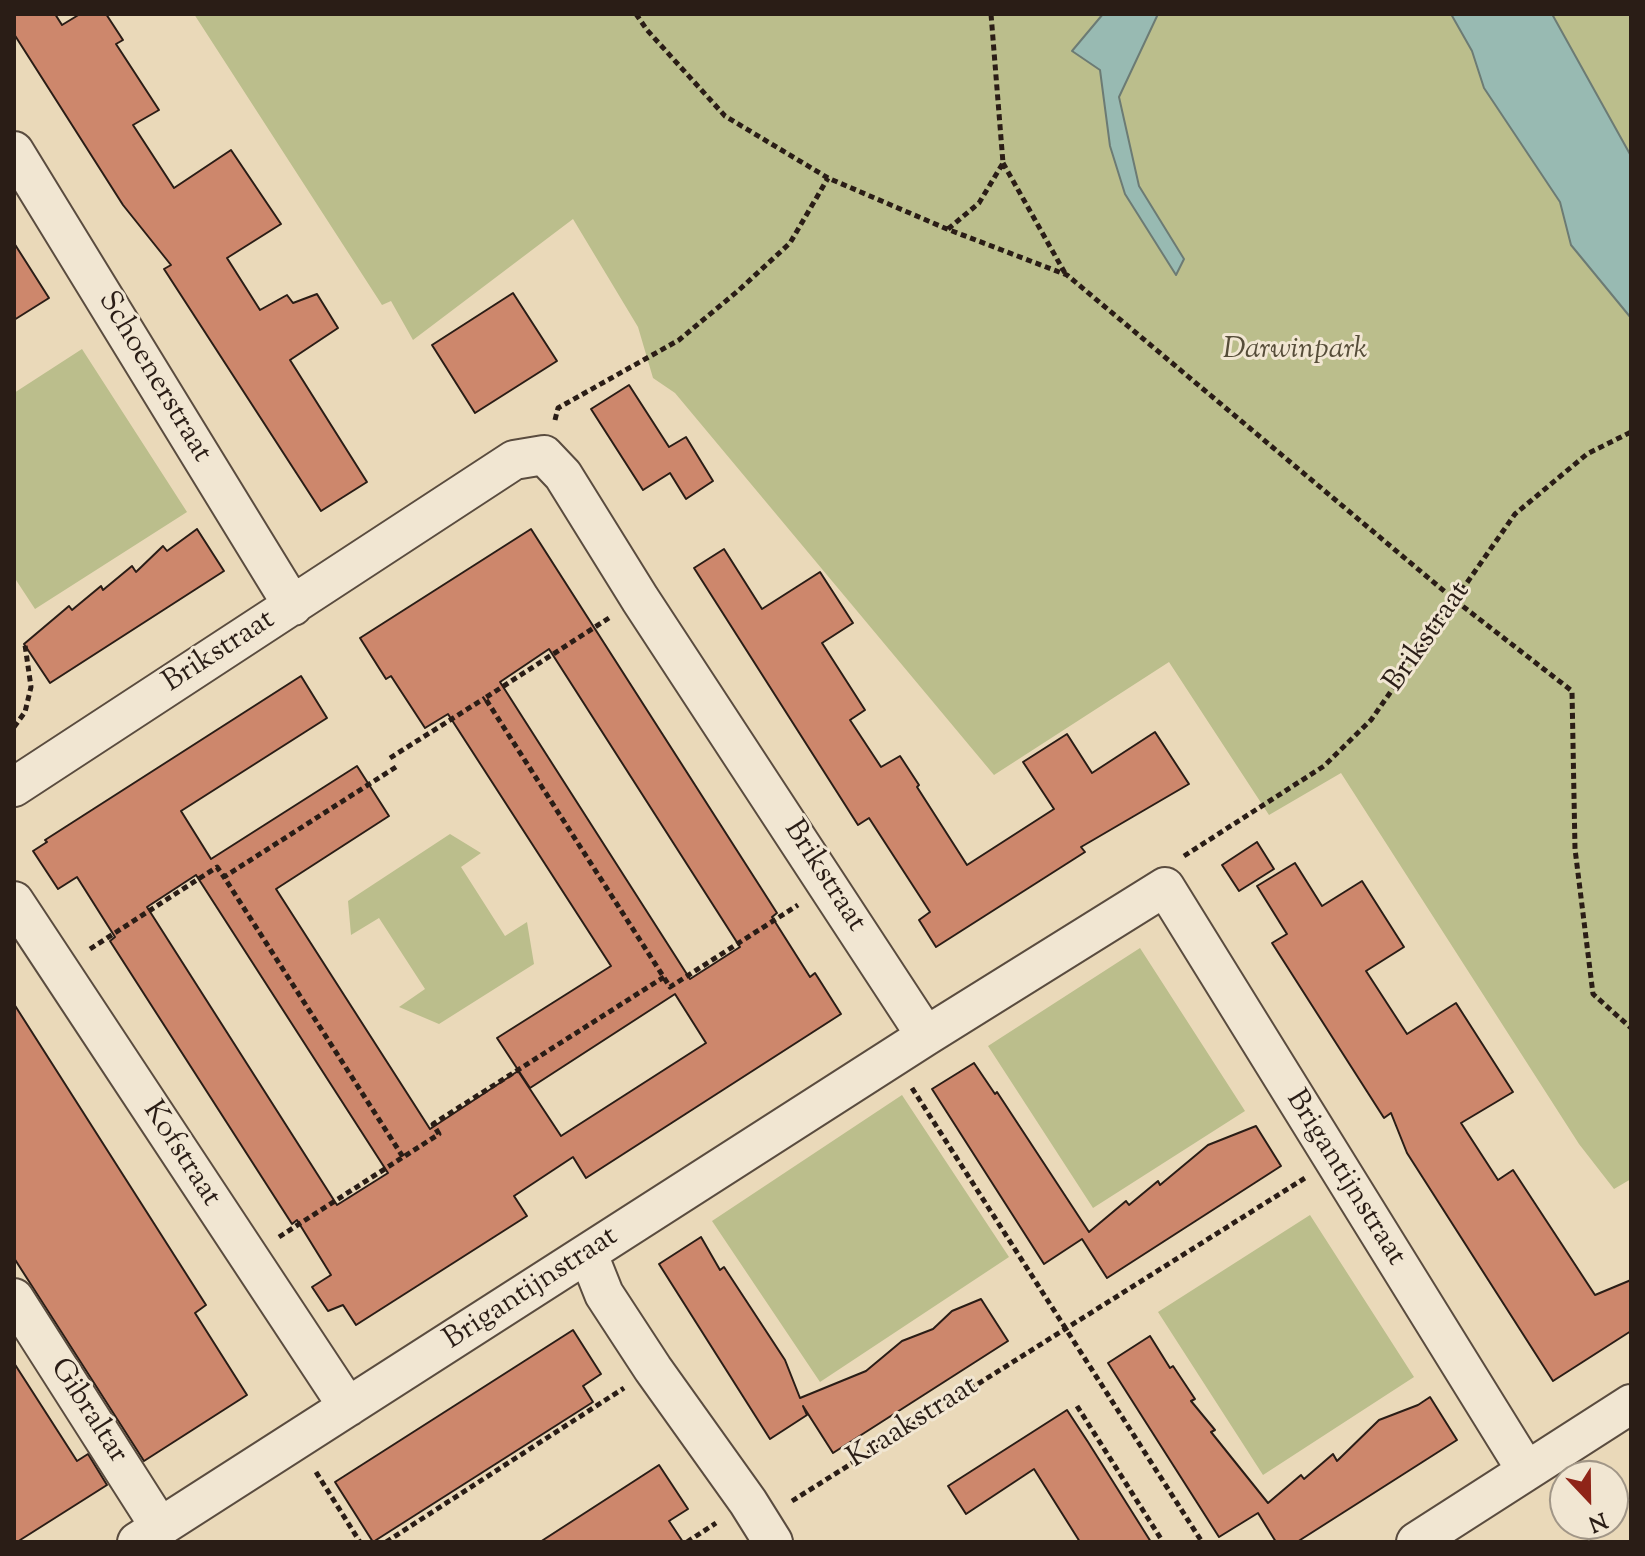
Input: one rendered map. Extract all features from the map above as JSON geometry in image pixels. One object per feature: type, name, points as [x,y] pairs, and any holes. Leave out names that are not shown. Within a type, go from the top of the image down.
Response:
[{"type":"street","name":"Schoenerstraat","points":[[14,151],[293,606]]},
{"type":"street","name":"Brikstraat","points":[[14,787],[514,460],[544,455],[563,475],[640,599],[926,1036]]},
{"type":"street","points":[[926,1036],[1165,887]]},
{"type":"street","name":"Brigantijnstraat","points":[[1165,887],[1526,1470]]},
{"type":"street","name":"Kofstraat","points":[[14,901],[348,1407]]},
{"type":"street","name":"Brigantijnstraat","points":[[149,1534],[926,1036]]},
{"type":"street","points":[[588,1254],[604,1294],[766,1531]]},
{"type":"street","name":"Gibraltar","points":[[14,1298],[149,1534]]},
{"type":"street","points":[[1416,1542],[1631,1404]]},
{"type":"path","points":[[636,14],[725,116],[828,178],[947,229],[1067,275],[1456,601],[1572,691],[1575,849],[1593,994],[1631,1028]]},
{"type":"path","points":[[991,14],[1003,163],[1067,275]]},
{"type":"path","points":[[947,229],[979,203],[1003,163]]},
{"type":"path","points":[[544,455],[558,408],[679,340],[739,290],[790,243],[828,178]]},
{"type":"path","name":"Brikstraat","points":[[1165,887],[1179,859],[1334,757],[1371,720],[1515,514],[1587,454],[1631,432]]},
{"type":"path","points":[[390,758],[640,599]]},
{"type":"path","points":[[14,727],[25,712],[31,687],[25,645]]},
{"type":"path","points":[[485,698],[670,987],[829,886]]},
{"type":"path","points":[[224,877],[396,767]]},
{"type":"path","points":[[59,969],[217,867],[403,1157]]},
{"type":"path","points":[[247,1257],[439,1134],[433,1124],[664,977]]},
{"type":"path","points":[[893,1057],[1202,1542]]},
{"type":"path","name":"Kraakstraat","points":[[766,1531],[1067,1327],[1333,1160]]},
{"type":"path","points":[[386,1542],[653,1369]]},
{"type":"path","points":[[1077,1406],[1163,1542]]},
{"type":"path","points":[[296,1441],[360,1542]]},
{"type":"green space","name":"Darwinpark","points":[[194,14],[1631,14],[1631,1179],[1614,1189],[1579,1144],[1341,773],[1269,815],[1169,662],[994,775],[675,393],[653,378],[638,327],[573,219],[413,340],[391,301],[382,305]]},
{"type":"green space","points":[[82,349],[187,512],[35,609],[14,577],[14,393]]},
{"type":"green space","points":[[450,834],[481,853],[461,867],[505,936],[527,922],[534,964],[439,1024],[399,1007],[425,989],[379,918],[351,935],[348,901]]},
{"type":"green space","points":[[1140,948],[1245,1111],[1093,1208],[988,1046]]},
{"type":"green space","points":[[902,1095],[1009,1257],[820,1382],[712,1221]]},
{"type":"green space","points":[[1310,1215],[1414,1377],[1263,1475],[1158,1312]]},
{"type":"water","points":[[1103,14],[1158,14],[1119,97],[1139,186],[1184,259],[1176,275],[1125,194],[1110,146],[1100,70],[1072,51]]},
{"type":"water","points":[[1451,14],[1552,14],[1631,156],[1631,318],[1571,245],[1560,202],[1484,88],[1472,51]]},
{"type":"building","points":[[14,14],[55,14],[62,25],[80,14],[106,14],[123,40],[116,44],[159,110],[133,125],[174,188],[231,150],[281,224],[227,258],[260,310],[287,295],[293,303],[317,294],[338,328],[290,360],[367,482],[321,511],[164,269],[171,265],[123,205],[14,34]]},
{"type":"building","points":[[14,243],[49,298],[14,320]]},
{"type":"building","points":[[513,293],[557,361],[475,413],[432,345]]},
{"type":"building","points":[[629,385],[669,447],[686,437],[713,481],[686,499],[670,473],[643,490],[591,409]]},
{"type":"building","points":[[197,529],[224,571],[50,683],[24,644],[69,606],[72,610],[132,566],[136,572],[163,546],[167,551]]},
{"type":"building","points":[[531,529],[777,913],[772,917],[810,977],[815,973],[841,1014],[586,1178],[573,1157],[514,1196],[527,1216],[356,1325],[343,1305],[328,1311],[312,1287],[331,1275],[297,1220],[292,1224],[110,941],[115,937],[77,877],[58,889],[33,851],[47,842],[45,840],[301,676],[327,718],[181,811],[211,859],[357,766],[389,816],[276,889],[430,1129],[518,1071],[561,1136],[706,1043],[675,994],[530,1088],[497,1038],[611,966],[448,714],[425,728],[391,676],[386,679],[360,638]],"holes":[[[549,649],[740,947],[690,979],[500,682]],[[196,875],[388,1173],[337,1205],[147,907]]]},
{"type":"building","points":[[724,549],[762,609],[820,572],[853,623],[822,643],[865,710],[850,720],[881,767],[900,756],[967,865],[1054,809],[1023,762],[1067,734],[1092,773],[1155,732],[1189,784],[1081,847],[1085,852],[936,947],[919,920],[930,912],[869,818],[858,825],[694,568]]},
{"type":"building","points":[[1257,842],[1274,869],[1239,891],[1222,865]]},
{"type":"building","points":[[1295,863],[1322,906],[1362,881],[1404,947],[1366,971],[1407,1034],[1456,1003],[1513,1092],[1461,1123],[1498,1180],[1513,1170],[1595,1295],[1631,1280],[1631,1331],[1553,1381],[1407,1153],[1391,1113],[1384,1118],[1272,943],[1287,934],[1257,886]]},
{"type":"building","points":[[14,1004],[206,1305],[195,1313],[247,1395],[144,1461],[14,1258]]},
{"type":"building","points":[[974,1063],[995,1094],[997,1092],[1089,1232],[1126,1201],[1129,1205],[1158,1181],[1160,1185],[1208,1145],[1256,1126],[1281,1166],[1107,1278],[1082,1239],[1044,1264],[932,1089]]},
{"type":"building","points":[[701,1237],[720,1270],[724,1267],[785,1360],[800,1398],[866,1371],[902,1341],[933,1329],[952,1311],[981,1299],[1008,1341],[833,1453],[803,1406],[807,1415],[770,1439],[659,1264]]},
{"type":"building","points":[[573,1330],[601,1374],[583,1386],[593,1402],[373,1542],[335,1482]]},
{"type":"building","points":[[1150,1336],[1195,1399],[1191,1401],[1215,1430],[1211,1432],[1268,1503],[1301,1475],[1304,1479],[1333,1454],[1337,1461],[1379,1420],[1430,1397],[1457,1440],[1297,1542],[1276,1542],[1258,1513],[1219,1537],[1108,1363]]},
{"type":"building","points":[[14,1363],[77,1461],[88,1454],[107,1485],[17,1542],[14,1542]]},
{"type":"building","points":[[1067,1410],[1151,1542],[1080,1542],[1034,1469],[966,1514],[948,1486]]},
{"type":"building","points":[[659,1465],[688,1509],[669,1521],[683,1542],[540,1542]]}]
